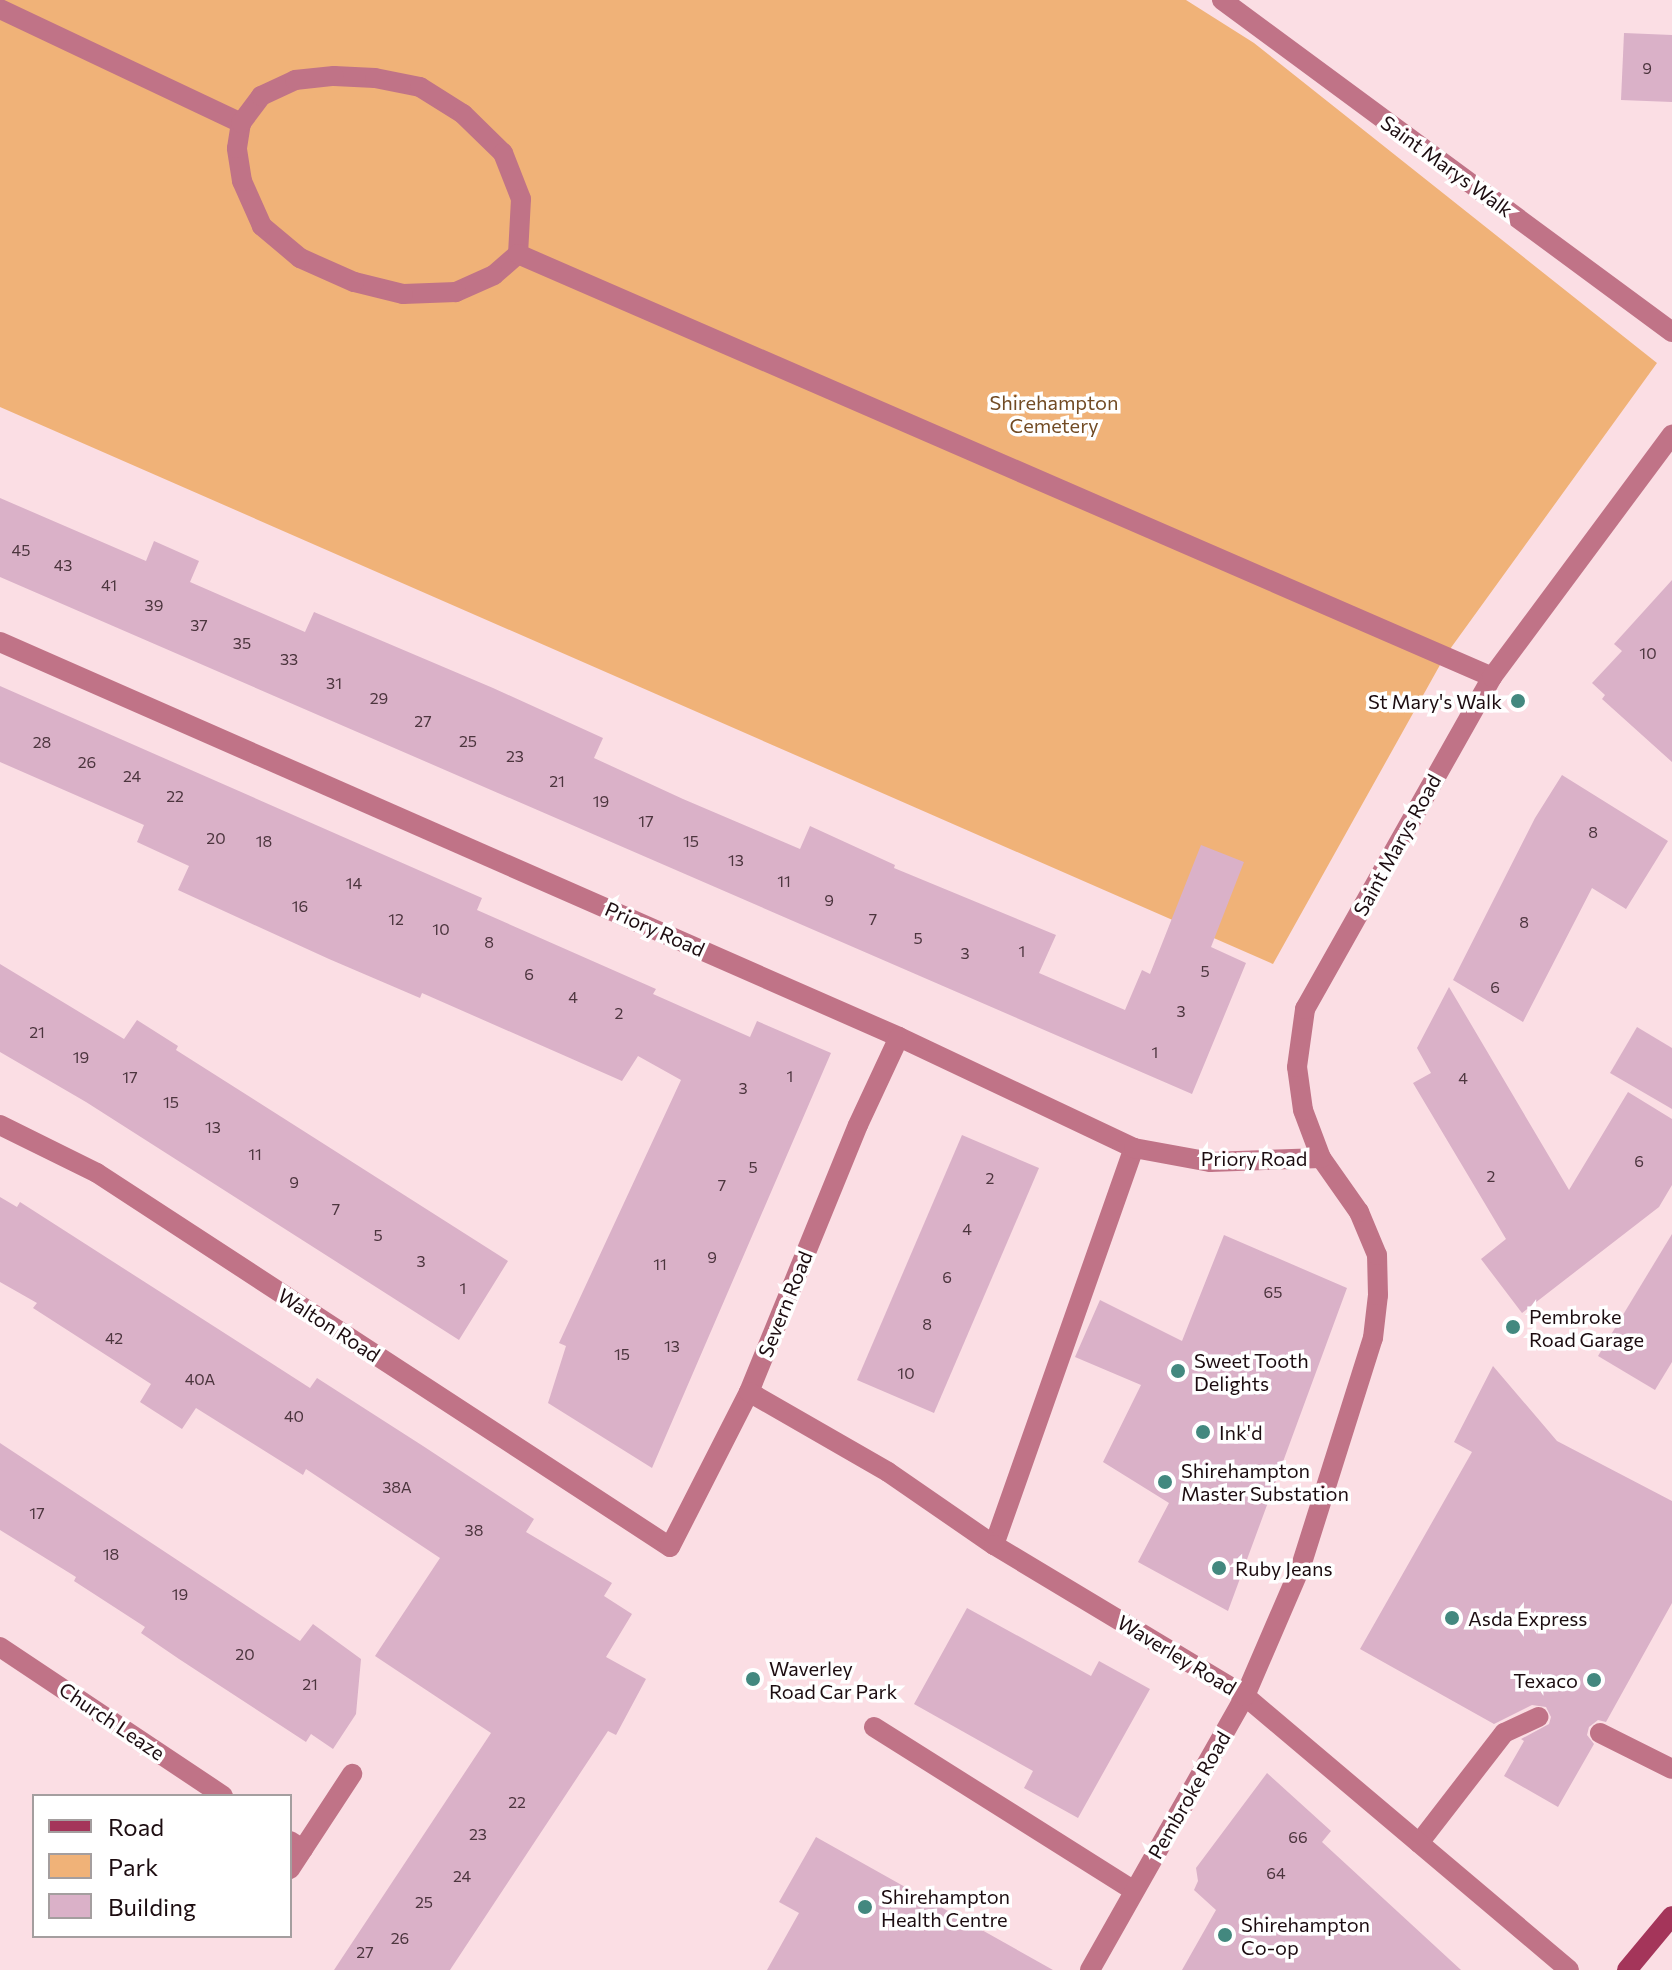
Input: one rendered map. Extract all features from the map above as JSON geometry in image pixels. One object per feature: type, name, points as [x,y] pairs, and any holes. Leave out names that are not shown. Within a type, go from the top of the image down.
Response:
[{"type":"main road","points":[[1627,1970],[1672,1916]]},
{"type":"street","name":"Saint Marys Walk","points":[[1222,0],[1672,332]]},
{"type":"street","points":[[0,9],[241,123]]},
{"type":"street","points":[[334,76],[375,78],[420,87],[463,114],[503,153],[521,199],[518,254],[494,275],[456,292],[403,294],[354,282],[300,258],[262,226],[242,181],[237,148],[241,123],[261,96],[295,80],[334,76]]},
{"type":"street","points":[[518,254],[1492,677]]},
{"type":"street","name":"Saint Marys Road","points":[[1378,1295],[1377,1255],[1359,1212],[1321,1158],[1303,1110],[1297,1067],[1305,1009],[1492,677],[1672,435]]},
{"type":"street","name":"Priory Road","points":[[0,642],[899,1037],[1134,1148],[1210,1162],[1321,1158]]},
{"type":"street","name":"Severn Road","points":[[652,1536],[670,1547],[749,1392],[858,1125],[899,1037]]},
{"type":"street","name":"Walton Road","points":[[0,1125],[97,1173],[652,1536]]},
{"type":"street","points":[[994,1545],[1134,1148]]},
{"type":"street","name":"Pembroke Road","points":[[1090,1970],[1245,1696],[1301,1566],[1373,1338],[1378,1295]]},
{"type":"street","name":"Waverley Road","points":[[749,1392],[888,1472],[994,1545],[1245,1696],[1569,1970]]},
{"type":"street","name":"Church Leaze","points":[[0,1647],[220,1794]]},
{"type":"street","points":[[1419,1843],[1504,1733],[1538,1717]]},
{"type":"street","points":[[874,1727],[1134,1891]]},
{"type":"street","points":[[1600,1733],[1672,1769]]},
{"type":"street","points":[[296,1845],[352,1774]]},
{"type":"green space","name":"Shirehampton Cemetery","points":[[0,0],[1186,0],[1254,43],[1657,363],[1445,656],[1273,964],[0,407]]},
{"type":"building","points":[[1624,33],[1672,35],[1672,102],[1621,100]]},
{"type":"building","points":[[0,498],[146,561],[154,541],[199,561],[190,582],[305,632],[314,612],[493,688],[603,738],[594,758],[683,799],[800,849],[810,826],[895,865],[894,868],[1056,935],[1039,973],[1125,1010],[1142,970],[1150,974],[1201,845],[1244,862],[1211,947],[1246,963],[1192,1094],[0,577]]},
{"type":"building","points":[[1672,580],[1672,762],[1602,699],[1605,695],[1592,683],[1622,651],[1614,644]]},
{"type":"building","points":[[0,686],[482,898],[477,910],[656,989],[653,994],[750,1037],[757,1021],[831,1053],[652,1468],[548,1403],[566,1346],[559,1343],[681,1080],[638,1056],[622,1081],[422,993],[420,998],[329,959],[178,890],[189,866],[137,842],[144,825],[0,762]]},
{"type":"building","points":[[1562,775],[1668,841],[1626,909],[1592,888],[1523,1022],[1453,980],[1535,818]]},
{"type":"building","points":[[0,964],[124,1039],[137,1020],[178,1046],[176,1050],[508,1261],[459,1340],[86,1102],[0,1052]]},
{"type":"building","points":[[1449,987],[1569,1190],[1628,1092],[1672,1119],[1672,1185],[1659,1207],[1522,1313],[1481,1259],[1506,1239],[1413,1083],[1431,1073],[1417,1048]]},
{"type":"building","points":[[1637,1027],[1672,1048],[1672,1109],[1610,1073]]},
{"type":"building","points":[[962,1135],[1039,1168],[934,1413],[857,1380]]},
{"type":"building","points":[[0,1197],[17,1207],[20,1202],[310,1388],[317,1378],[534,1519],[526,1532],[612,1583],[604,1596],[632,1614],[606,1657],[646,1679],[616,1735],[608,1731],[450,1970],[334,1970],[491,1733],[375,1656],[440,1558],[306,1469],[303,1475],[196,1408],[182,1429],[140,1402],[151,1384],[33,1308],[37,1303],[0,1282]]},
{"type":"building","points":[[1672,1234],[1672,1362],[1655,1390],[1598,1356]]},
{"type":"building","points":[[1224,1235],[1347,1288],[1228,1611],[1138,1562],[1169,1503],[1103,1462],[1141,1385],[1075,1357],[1100,1300],[1182,1341]]},
{"type":"building","points":[[1493,1366],[1557,1441],[1672,1501],[1672,1603],[1606,1722],[1598,1720],[1589,1727],[1587,1735],[1594,1744],[1558,1807],[1504,1776],[1524,1741],[1521,1739],[1549,1724],[1551,1717],[1546,1707],[1532,1705],[1494,1724],[1360,1649],[1472,1452],[1454,1442]]},
{"type":"building","points":[[0,1443],[300,1641],[313,1624],[361,1659],[356,1714],[333,1749],[311,1734],[306,1742],[179,1659],[141,1633],[145,1627],[74,1581],[76,1577],[0,1530]]},
{"type":"building","points":[[967,1608],[1091,1676],[1099,1661],[1150,1689],[1078,1818],[1024,1788],[1033,1771],[914,1704]]},
{"type":"building","points":[[1267,1773],[1331,1831],[1322,1842],[1461,1970],[1182,1970],[1216,1910],[1194,1890],[1198,1881],[1196,1868]]},
{"type":"building","name":"Shirehampton Health Centre","points":[[816,1837],[1053,1970],[767,1970],[799,1913],[779,1902]]},
{"type":"place","name":"St Mary's Walk","points":[[1518,701]]},
{"type":"place","name":"Pembroke Road Garage","points":[[1513,1327]]},
{"type":"place","name":"Sweet Tooth Delights","points":[[1178,1371]]},
{"type":"place","name":"Ink'd","points":[[1203,1432]]},
{"type":"place","name":"Shirehampton Master Substation","points":[[1165,1482]]},
{"type":"place","name":"Ruby Jeans","points":[[1219,1568]]},
{"type":"place","name":"Asda Express","points":[[1452,1618]]},
{"type":"place","name":"Waverley Road Car Park","points":[[753,1679]]},
{"type":"place","name":"Texaco","points":[[1594,1680]]},
{"type":"place","name":"Shirehampton Health Centre","points":[[865,1907]]},
{"type":"place","name":"Shirehampton Co-op","points":[[1225,1935]]}]
